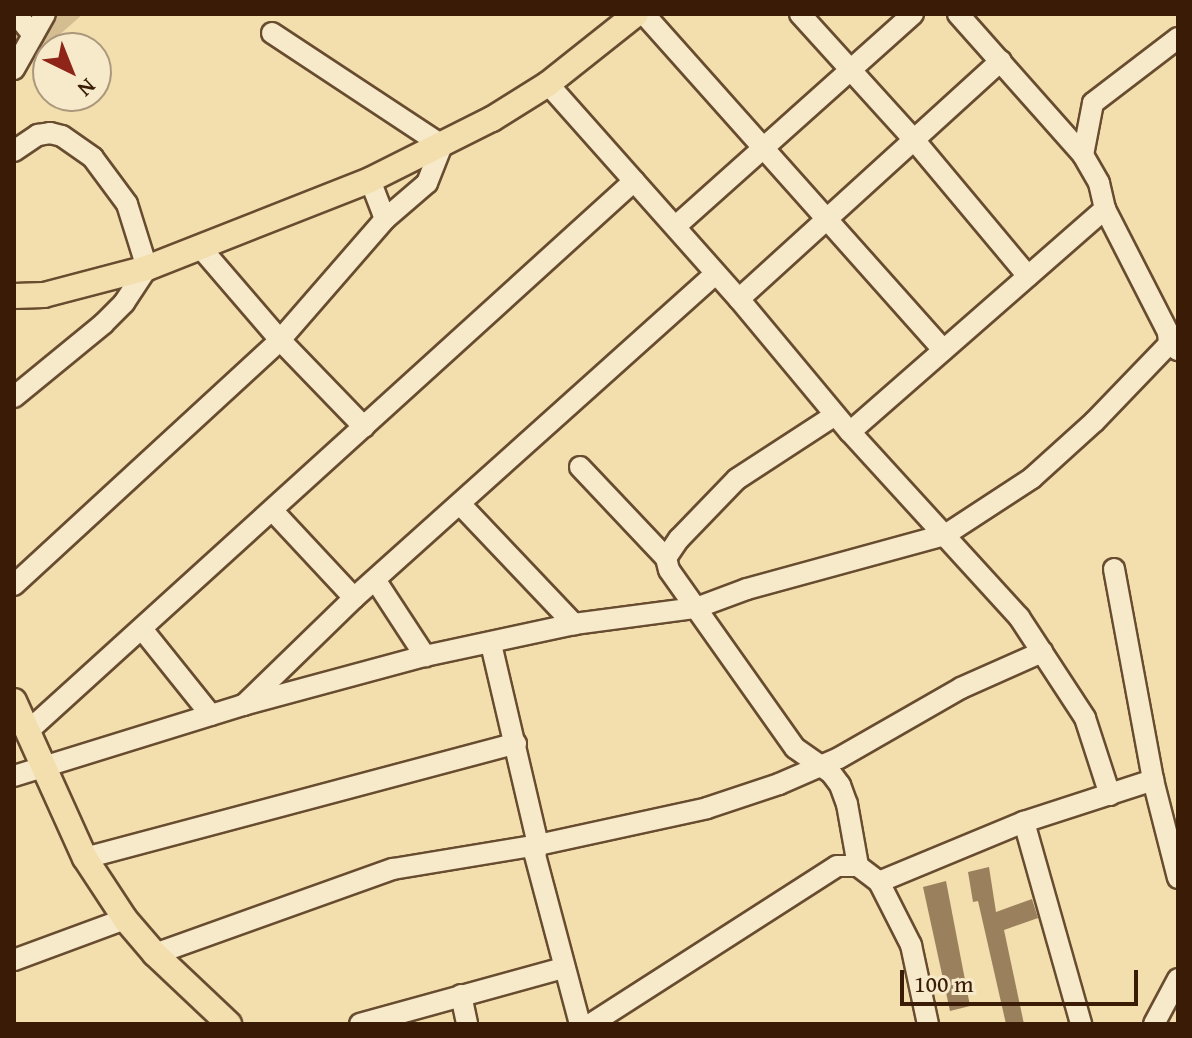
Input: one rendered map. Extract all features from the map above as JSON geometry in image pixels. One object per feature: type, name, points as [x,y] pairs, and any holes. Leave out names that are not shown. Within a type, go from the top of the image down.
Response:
[{"type":"main road","points":[[14,296],[44,295],[147,268],[370,180],[442,145],[548,84],[636,14]]},
{"type":"main road","points":[[14,701],[41,767],[85,858],[125,919],[155,954],[229,1024]]},
{"type":"street","points":[[16,14],[32,34]]},
{"type":"street","points":[[35,32],[45,14]]},
{"type":"street","points":[[644,14],[943,350]]},
{"type":"street","points":[[800,14],[915,141],[1028,276]]},
{"type":"street","points":[[676,226],[913,14]]},
{"type":"street","points":[[14,776],[243,705],[425,656],[574,624],[696,608],[747,589],[945,535],[1032,478],[1174,347],[1105,209],[1099,183],[1083,155],[958,14]]},
{"type":"street","points":[[14,585],[280,340],[385,219],[427,183],[442,145],[272,33]]},
{"type":"street","points":[[14,69],[32,37]]},
{"type":"street","points":[[1083,155],[1093,103],[1178,38]]},
{"type":"street","points":[[739,299],[1001,61]]},
{"type":"street","points":[[548,84],[676,226],[850,432],[1019,617],[1085,718],[1110,795]]},
{"type":"street","points":[[14,151],[38,135],[50,133],[62,136],[93,158],[127,204],[147,268],[124,303],[103,324],[14,397]]},
{"type":"street","points":[[370,180],[385,219]]},
{"type":"street","points":[[27,732],[634,181]]},
{"type":"street","points":[[850,432],[1105,209]]},
{"type":"street","points":[[200,247],[280,340],[364,427]]},
{"type":"street","points":[[243,705],[354,598],[716,273]]},
{"type":"street","points":[[666,558],[679,539],[737,479],[835,415]]},
{"type":"street","points":[[580,467],[666,558],[669,570],[795,748],[831,773],[840,785],[847,804],[858,866]]},
{"type":"street","points":[[460,504],[574,624]]},
{"type":"street","points":[[273,511],[354,598]]},
{"type":"street","points":[[1114,569],[1153,780],[1178,878]]},
{"type":"street","points":[[376,581],[425,656]]},
{"type":"street","points":[[142,629],[211,715]]},
{"type":"street","points":[[491,644],[538,845],[535,855],[580,1024]]},
{"type":"street","points":[[155,954],[393,869],[538,845],[707,808],[779,784],[839,758],[961,688],[1042,652]]},
{"type":"street","points":[[85,858],[516,743]]},
{"type":"street","points":[[879,882],[1024,822],[1153,780]]},
{"type":"street","points":[[1024,822],[1081,1024]]},
{"type":"street","points":[[591,1024],[837,866],[858,866],[879,882],[911,945],[928,1024]]},
{"type":"street","points":[[14,960],[125,919]]},
{"type":"street","points":[[360,1024],[564,968]]},
{"type":"street","points":[[1154,1024],[1178,979]]},
{"type":"street","points":[[461,995],[467,1024]]},
{"type":"shaded area","points":[[14,14],[83,14],[63,32],[32,32],[32,59],[14,75]]},
{"type":"building","points":[[989,867],[996,912],[1032,899],[1038,918],[1004,930],[1024,1024],[1006,1024],[978,901],[973,902],[968,872]]},
{"type":"building","points":[[946,881],[970,1006],[950,1011],[923,887]]}]
